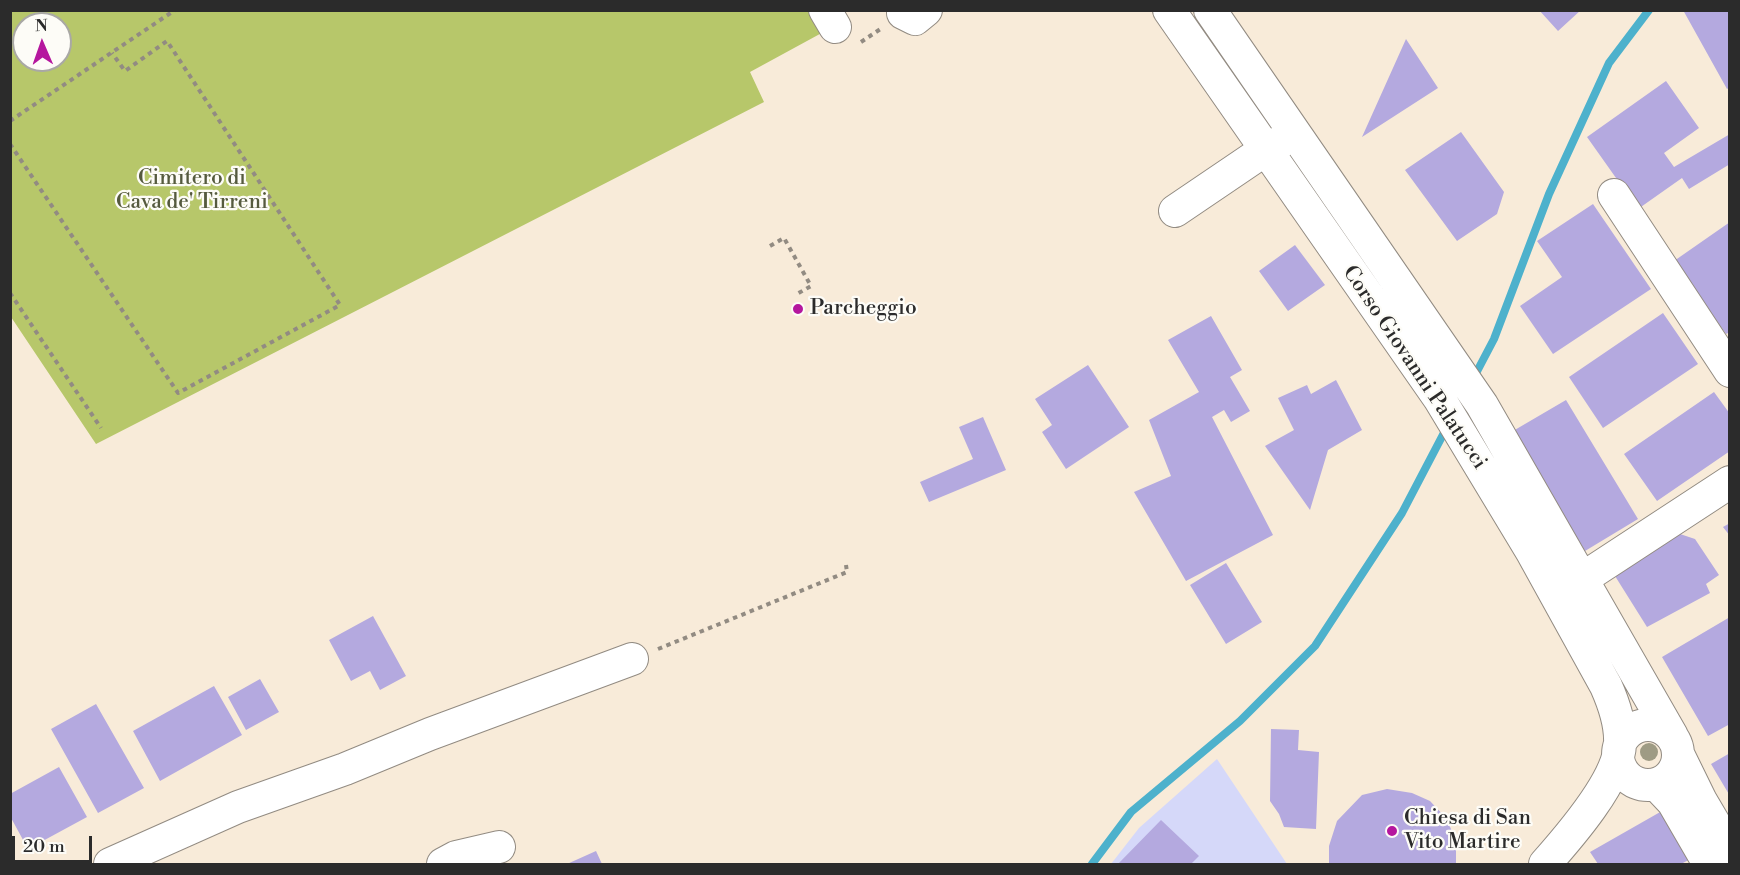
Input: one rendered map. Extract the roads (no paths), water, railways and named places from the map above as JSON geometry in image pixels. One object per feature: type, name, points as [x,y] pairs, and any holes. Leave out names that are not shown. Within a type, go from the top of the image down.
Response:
[{"type":"street","name":"Corso Giovanni Palatucci","points":[[1169,10],[1439,398],[1468,445],[1569,588],[1675,745],[1701,801],[1712,860]]},
{"type":"street","name":"Corso Giovanni Palatucci","points":[[1210,10],[1482,405],[1569,588],[1615,707],[1620,745],[1618,757],[1621,767],[1632,780],[1651,784],[1673,801],[1712,860]]},
{"type":"street","points":[[1175,211],[1265,150],[1295,133]]},
{"type":"street","points":[[1614,195],[1727,360]]},
{"type":"street","points":[[1358,283],[1385,264]]},
{"type":"street","points":[[1406,351],[1439,342]]},
{"type":"street","points":[[1569,588],[1730,482]]},
{"type":"street","points":[[110,864],[238,807],[345,769],[430,734],[633,659]]},
{"type":"street","points":[[1545,864],[1566,841],[1611,777],[1620,745],[1626,736],[1635,728],[1644,726],[1664,729],[1675,745],[1677,764],[1669,777],[1629,794],[1566,841]]},
{"type":"street","points":[[443,864],[456,857],[499,847]]},
{"type":"waterway","points":[[1473,379],[1494,339],[1549,194],[1609,63],[1649,10]]},
{"type":"waterway","points":[[1092,864],[1131,812],[1240,721],[1315,646],[1402,513],[1447,427]]},
{"type":"place","name":"Parcheggio","points":[[798,309]]},
{"type":"place","name":"Chiesa di San Vito Martire","points":[[1392,831]]},
{"type":"park label","name":"Cimitero di Cava de' Tirreni","points":[[192,191]]}]
